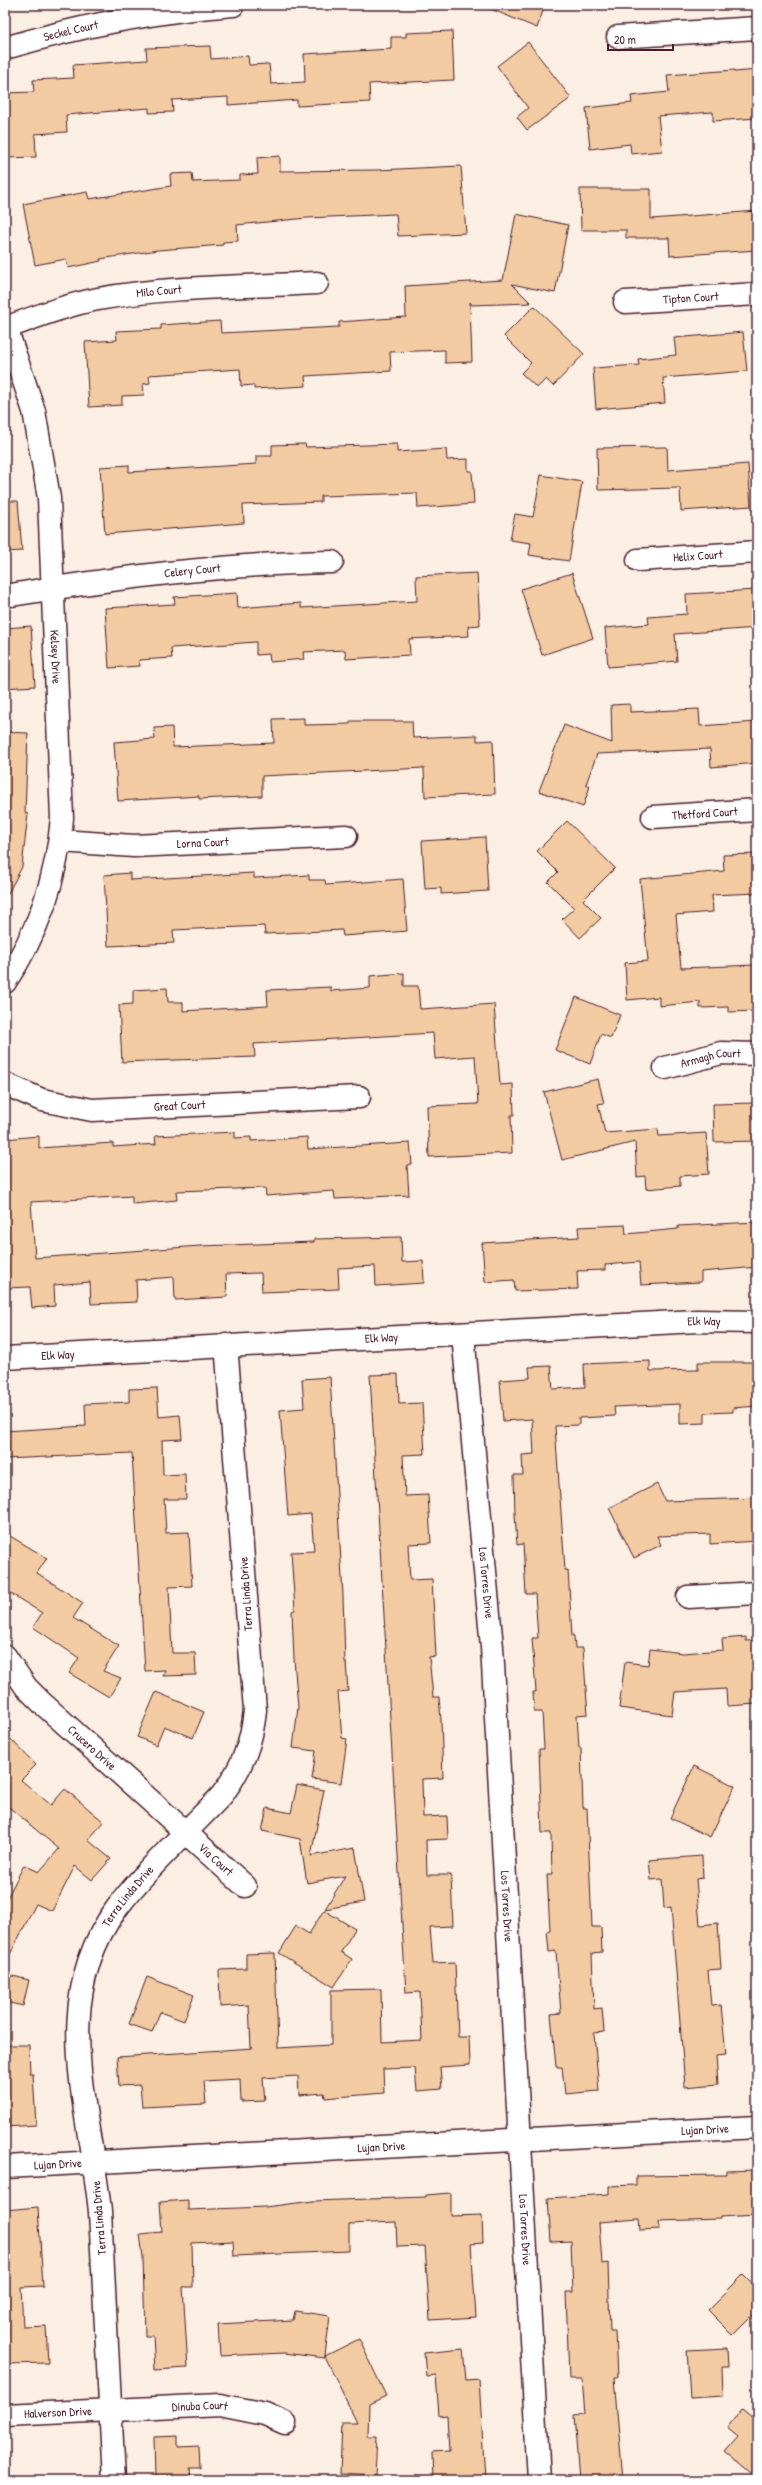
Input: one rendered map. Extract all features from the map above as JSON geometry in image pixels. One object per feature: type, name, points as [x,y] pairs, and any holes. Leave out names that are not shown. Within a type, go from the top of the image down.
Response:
[{"type":"street","name":"Seckel Court","points":[[5,48],[61,31],[121,18],[181,9],[233,5]]},
{"type":"street","points":[[618,37],[757,28]]},
{"type":"street","name":"Milo Court","points":[[5,327],[97,299],[136,293],[317,283]]},
{"type":"street","name":"Tipton Court","points":[[625,302],[757,294]]},
{"type":"street","name":"Kelsey Drive","points":[[5,327],[34,411],[45,469],[53,588],[62,818],[60,841],[49,892],[40,918],[30,942],[5,982]]},
{"type":"street","name":"Helix Court","points":[[638,560],[757,552]]},
{"type":"street","name":"Celery Court","points":[[5,596],[169,571],[262,563],[332,562]]},
{"type":"street","name":"Thetford Court","points":[[652,817],[757,810]]},
{"type":"street","name":"Lorna Court","points":[[60,841],[134,846],[346,836]]},
{"type":"street","name":"Armagh Court","points":[[665,1068],[721,1053],[757,1054]]},
{"type":"street","name":"Great Court","points":[[5,1084],[42,1100],[92,1110],[359,1097]]},
{"type":"street","name":"Elk Way","points":[[5,1358],[226,1344],[462,1334],[697,1321],[757,1322]]},
{"type":"street","name":"Los Torres Drive","points":[[462,1334],[492,1647],[539,2480]]},
{"type":"street","name":"Terra Linda Drive","points":[[114,2480],[100,2212],[87,2135],[78,2049],[79,2000],[84,1976],[104,1929],[117,1908],[236,1776],[246,1755],[253,1733],[255,1710],[226,1344]]},
{"type":"street","points":[[688,1597],[757,1593]]},
{"type":"street","name":"Crucero Drive","points":[[5,1656],[26,1686],[42,1703],[186,1833]]},
{"type":"street","name":"Via Court","points":[[186,1833],[245,1886]]},
{"type":"street","name":"Lujan Drive","points":[[5,2167],[757,2127]]},
{"type":"street","name":"Dinuba Court","points":[[110,2410],[220,2405],[265,2414],[285,2423]]},
{"type":"street","name":"Halverson Drive","points":[[5,2415],[110,2410]]},
{"type":"building","points":[[481,5],[545,5],[537,28]]},
{"type":"building","points":[[452,31],[454,80],[369,84],[370,102],[297,106],[297,100],[228,105],[228,97],[172,100],[173,112],[149,113],[149,108],[66,115],[67,132],[35,134],[36,157],[5,158],[5,93],[34,92],[33,80],[74,78],[73,65],[147,60],[146,48],[210,46],[211,59],[248,56],[249,65],[269,64],[271,84],[305,82],[304,54],[391,49],[391,37],[406,37],[406,33]]},
{"type":"building","points":[[528,42],[571,98],[527,130],[517,117],[528,108],[497,66]]},
{"type":"building","points":[[735,70],[735,72],[757,70],[757,118],[713,121],[713,112],[658,116],[662,151],[631,154],[630,144],[590,149],[586,108],[632,103],[631,96],[669,92],[667,75]]},
{"type":"building","points":[[280,156],[280,171],[377,170],[461,166],[466,233],[398,236],[396,214],[307,218],[237,225],[238,241],[223,242],[223,245],[158,250],[100,259],[101,261],[68,268],[66,259],[35,265],[23,204],[87,192],[89,199],[171,186],[170,174],[192,173],[193,182],[240,180],[240,175],[258,174],[257,158]]},
{"type":"building","points":[[580,189],[651,189],[651,219],[757,211],[757,250],[670,256],[669,238],[626,238],[626,230],[581,230]]},
{"type":"building","points":[[516,214],[568,225],[555,293],[512,284],[531,303],[472,305],[470,302],[472,362],[445,363],[445,350],[390,352],[391,371],[305,376],[306,386],[254,389],[254,385],[241,386],[240,369],[149,375],[150,383],[143,384],[144,395],[122,396],[122,405],[89,407],[85,342],[117,340],[116,331],[161,329],[161,325],[220,321],[221,333],[339,327],[339,322],[406,317],[405,286],[503,280]]},
{"type":"building","points":[[534,306],[584,354],[553,386],[546,379],[537,388],[521,373],[531,363],[504,336]]},
{"type":"building","points":[[743,332],[747,371],[663,378],[665,403],[596,409],[593,368],[639,365],[638,359],[676,355],[674,338]]},
{"type":"building","points":[[305,444],[306,447],[397,444],[397,452],[446,449],[447,460],[468,459],[468,471],[472,471],[474,504],[418,508],[417,493],[321,496],[321,502],[243,505],[244,523],[105,534],[100,467],[129,465],[129,472],[256,464],[256,456],[272,456],[272,445]]},
{"type":"building","points":[[667,447],[668,470],[748,464],[751,506],[681,511],[680,488],[598,490],[597,448]]},
{"type":"building","points":[[541,475],[582,482],[569,561],[529,555],[531,543],[510,540],[515,514],[533,517]]},
{"type":"building","points":[[5,501],[18,501],[22,551],[5,552]]},
{"type":"building","points":[[477,573],[480,625],[468,626],[469,636],[409,639],[410,655],[346,659],[345,650],[303,652],[304,659],[270,662],[269,654],[256,655],[256,642],[171,648],[172,658],[139,660],[140,666],[109,668],[105,608],[175,604],[174,597],[237,593],[238,608],[301,603],[301,608],[417,601],[416,576]]},
{"type":"building","points":[[572,573],[593,638],[542,655],[521,589]]},
{"type":"building","points":[[756,590],[757,628],[675,634],[677,661],[608,667],[605,628],[649,624],[648,617],[687,614],[686,594]]},
{"type":"building","points":[[31,626],[35,686],[5,688],[5,628]]},
{"type":"building","points":[[630,704],[630,712],[699,709],[700,726],[757,722],[757,763],[711,767],[710,749],[597,754],[586,784],[590,786],[583,807],[539,791],[564,725],[612,743],[611,705]]},
{"type":"building","points":[[304,718],[304,725],[350,724],[350,721],[412,721],[413,738],[477,735],[477,741],[493,740],[495,794],[425,797],[424,768],[262,776],[262,796],[199,799],[199,796],[118,801],[114,742],[155,739],[154,728],[172,727],[173,747],[274,743],[273,719]]},
{"type":"building","points":[[5,732],[28,733],[25,813],[28,814],[22,867],[5,899]]},
{"type":"building","points":[[567,821],[615,868],[583,900],[601,918],[580,938],[562,919],[574,908],[548,882],[558,872],[537,851]]},
{"type":"building","points":[[485,837],[488,891],[441,894],[441,888],[425,889],[422,841]]},
{"type":"building","points":[[757,854],[757,893],[712,895],[713,912],[676,915],[681,968],[755,965],[756,1011],[728,1012],[728,1007],[700,1008],[700,1002],[659,1006],[659,997],[627,1000],[625,963],[648,961],[640,879],[724,871],[723,855]]},
{"type":"building","points":[[130,873],[130,880],[254,873],[254,878],[309,875],[309,880],[325,880],[326,885],[403,879],[407,931],[343,936],[342,930],[265,934],[264,926],[173,930],[174,943],[108,946],[104,875]]},
{"type":"building","points":[[404,973],[404,986],[418,986],[420,1009],[494,1004],[500,1085],[513,1084],[514,1115],[511,1115],[512,1153],[429,1157],[427,1106],[478,1104],[475,1056],[435,1059],[433,1033],[254,1044],[255,1057],[122,1062],[119,1005],[133,1004],[133,990],[167,988],[168,1002],[183,1002],[183,1011],[268,1006],[267,990],[331,987],[331,991],[370,988],[370,976]]},
{"type":"building","points":[[576,997],[620,1015],[611,1038],[601,1034],[590,1064],[555,1050]]},
{"type":"building","points":[[598,1079],[604,1103],[598,1104],[605,1133],[658,1129],[659,1136],[706,1133],[709,1174],[680,1176],[680,1186],[646,1189],[645,1176],[637,1177],[635,1142],[562,1160],[544,1092]]},
{"type":"building","points":[[757,1103],[757,1141],[714,1142],[713,1104]]},
{"type":"building","points":[[235,1132],[235,1138],[251,1137],[251,1141],[307,1137],[308,1149],[410,1143],[412,1164],[407,1165],[409,1195],[335,1199],[334,1191],[266,1196],[265,1188],[176,1191],[177,1200],[132,1204],[132,1196],[31,1202],[35,1258],[200,1246],[314,1242],[314,1239],[401,1237],[402,1262],[423,1261],[424,1283],[376,1286],[375,1266],[338,1268],[339,1289],[262,1292],[261,1273],[226,1274],[227,1297],[175,1300],[174,1277],[136,1280],[137,1302],[91,1304],[90,1282],[54,1285],[55,1306],[32,1308],[30,1287],[5,1288],[5,1139],[39,1136],[39,1148],[113,1143],[113,1147],[156,1144],[155,1136]]},
{"type":"building","points":[[757,1222],[757,1267],[701,1272],[701,1282],[641,1285],[639,1262],[605,1265],[605,1270],[577,1271],[578,1289],[515,1291],[514,1280],[485,1282],[482,1243],[579,1237],[578,1227],[625,1225],[626,1234],[678,1229],[678,1226]]},
{"type":"building","points":[[650,1361],[650,1371],[698,1370],[698,1362],[757,1362],[757,1406],[733,1408],[733,1412],[705,1413],[705,1423],[680,1424],[680,1404],[614,1407],[615,1416],[579,1418],[579,1425],[555,1426],[565,1570],[568,1570],[572,1636],[574,1636],[575,1648],[583,1648],[588,1714],[577,1715],[579,1748],[581,1748],[583,1808],[587,1808],[592,1927],[601,1927],[602,1952],[592,1953],[594,2009],[602,2008],[604,2032],[594,2033],[599,2091],[565,2094],[562,2067],[556,2067],[551,2014],[561,2013],[556,1951],[549,1952],[547,1931],[550,1930],[547,1875],[552,1875],[551,1833],[542,1833],[539,1749],[544,1749],[542,1712],[534,1712],[533,1692],[536,1692],[532,1638],[538,1638],[535,1594],[526,1594],[523,1544],[517,1545],[515,1514],[514,1475],[523,1475],[522,1455],[534,1454],[532,1419],[503,1421],[500,1380],[530,1378],[529,1367],[551,1366],[553,1389],[585,1387],[584,1364]]},
{"type":"building","points":[[398,1374],[399,1404],[422,1403],[425,1454],[403,1455],[405,1496],[428,1495],[431,1543],[408,1544],[410,1580],[432,1579],[436,1656],[429,1657],[433,1697],[439,1697],[441,1720],[443,1778],[422,1779],[423,1817],[447,1816],[448,1839],[426,1840],[427,1875],[451,1875],[453,1926],[430,1927],[433,1963],[455,1962],[458,2037],[469,2037],[470,2065],[440,2067],[442,2089],[417,2091],[415,2068],[383,2069],[384,2093],[325,2098],[324,2093],[299,2095],[298,2076],[263,2078],[265,2101],[241,2102],[240,2079],[204,2081],[206,2104],[142,2107],[140,2085],[119,2086],[117,2057],[253,2048],[251,2047],[249,2005],[220,2007],[219,1970],[246,1969],[246,1954],[275,1953],[278,2048],[331,2045],[331,1990],[381,1989],[382,2042],[422,2040],[420,1992],[406,1993],[370,1375]]},
{"type":"building","points":[[330,1377],[343,1595],[345,1662],[348,1691],[338,1692],[342,1738],[347,1739],[341,1783],[312,1779],[316,1751],[293,1748],[298,1707],[294,1659],[292,1611],[295,1610],[291,1552],[314,1551],[311,1514],[288,1516],[280,1410],[304,1408],[302,1379]]},
{"type":"building","points":[[157,1388],[159,1417],[180,1415],[182,1439],[162,1440],[163,1475],[185,1474],[186,1499],[164,1499],[166,1533],[189,1532],[192,1586],[169,1587],[172,1653],[195,1653],[196,1675],[163,1676],[165,1670],[145,1671],[132,1453],[5,1459],[5,1431],[86,1426],[85,1404],[129,1402],[129,1389]]},
{"type":"building","points":[[657,1484],[665,1501],[757,1498],[757,1541],[710,1544],[710,1534],[657,1536],[661,1545],[634,1558],[609,1508]]},
{"type":"building","points":[[5,1533],[47,1558],[37,1573],[83,1603],[73,1618],[119,1646],[103,1671],[121,1678],[109,1697],[69,1673],[79,1658],[33,1627],[42,1613],[5,1590]]},
{"type":"building","points":[[746,1637],[746,1641],[757,1640],[757,1704],[727,1706],[726,1689],[675,1692],[672,1715],[619,1708],[625,1662],[648,1665],[650,1649],[683,1653],[723,1650],[722,1639]]},
{"type":"building","points":[[156,1692],[204,1712],[193,1738],[164,1726],[156,1745],[137,1737]]},
{"type":"building","points":[[5,1733],[36,1765],[21,1780],[51,1805],[65,1789],[104,1822],[88,1840],[111,1859],[92,1880],[75,1866],[52,1911],[36,1904],[5,1964],[5,1902],[24,1865],[39,1872],[59,1849],[10,1808],[5,1808]]},
{"type":"building","points":[[694,1766],[735,1786],[710,1837],[670,1818]]},
{"type":"building","points":[[297,1785],[324,1790],[311,1856],[355,1848],[364,1902],[325,1909],[345,1876],[307,1883],[300,1839],[262,1831],[267,1808],[291,1813]]},
{"type":"building","points":[[702,1856],[703,1878],[696,1879],[700,1925],[718,1923],[721,1969],[708,1970],[711,2006],[721,2005],[726,2055],[716,2056],[718,2084],[685,2087],[671,1907],[664,1908],[662,1879],[651,1880],[649,1860]]},
{"type":"building","points":[[324,1910],[355,1929],[341,1952],[352,1959],[334,1987],[279,1953],[296,1926],[309,1934]]},
{"type":"building","points":[[5,1974],[29,1980],[23,2006],[5,2002]]},
{"type":"building","points":[[147,1977],[194,1995],[184,2021],[160,2012],[152,2032],[129,2024]]},
{"type":"building","points":[[5,2045],[29,2045],[30,2074],[33,2074],[36,2125],[5,2127]]},
{"type":"building","points":[[757,2170],[757,2215],[720,2217],[720,2219],[659,2221],[660,2229],[640,2230],[639,2219],[599,2222],[602,2264],[608,2263],[610,2331],[615,2331],[617,2378],[614,2378],[623,2480],[579,2480],[574,2415],[585,2414],[582,2379],[569,2379],[566,2292],[573,2292],[571,2241],[551,2242],[548,2198],[609,2194],[609,2186],[636,2185],[636,2176],[726,2175],[726,2171]]},
{"type":"building","points":[[451,2193],[451,2216],[482,2215],[483,2243],[471,2244],[476,2317],[430,2320],[425,2246],[397,2247],[396,2222],[349,2224],[349,2251],[234,2256],[233,2241],[192,2243],[193,2287],[183,2287],[188,2368],[155,2370],[153,2336],[145,2336],[143,2257],[140,2234],[162,2232],[160,2202],[188,2200],[188,2210],[265,2207],[313,2201],[426,2197],[426,2195]]},
{"type":"building","points":[[38,2207],[43,2286],[21,2287],[23,2327],[46,2326],[48,2363],[5,2364],[5,2210]]},
{"type":"building","points":[[743,2275],[757,2289],[757,2311],[733,2335],[708,2310]]},
{"type":"building","points":[[295,2311],[330,2316],[325,2358],[284,2353],[220,2356],[218,2324],[293,2320]]},
{"type":"building","points":[[359,2339],[386,2396],[369,2404],[368,2436],[377,2436],[375,2475],[340,2473],[342,2423],[357,2423],[325,2356]]},
{"type":"building","points":[[727,2348],[728,2368],[722,2368],[723,2396],[690,2398],[687,2350]]},
{"type":"building","points":[[463,2349],[466,2380],[479,2379],[485,2480],[433,2480],[432,2453],[449,2452],[447,2415],[439,2416],[436,2375],[426,2376],[424,2353]]},
{"type":"building","points":[[742,2409],[753,2418],[757,2413],[757,2479],[725,2452],[738,2437],[727,2428]]},
{"type":"building","points":[[178,2436],[178,2447],[199,2446],[200,2468],[190,2468],[191,2480],[155,2480],[154,2437]]}]
